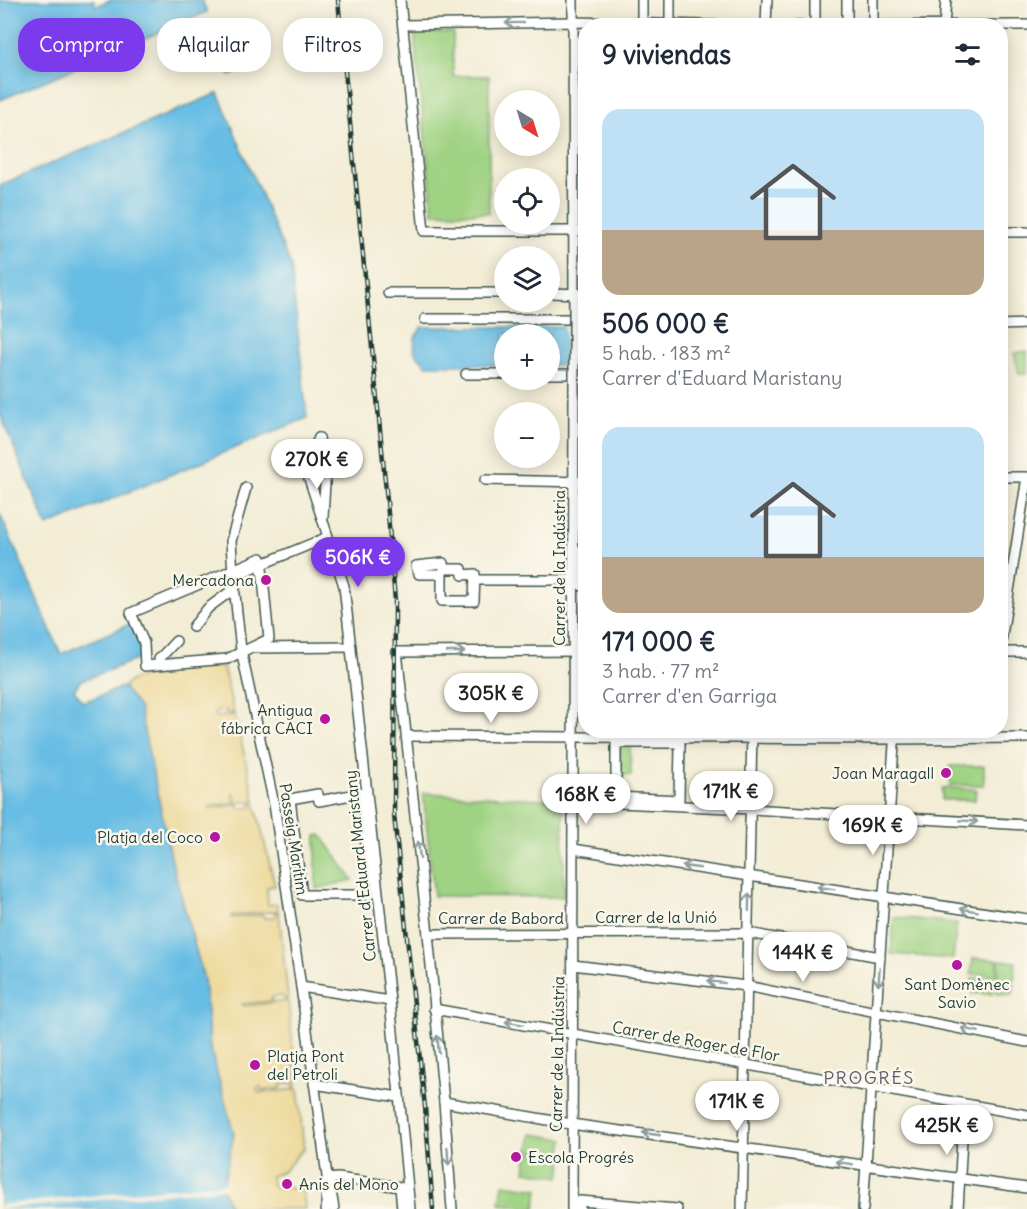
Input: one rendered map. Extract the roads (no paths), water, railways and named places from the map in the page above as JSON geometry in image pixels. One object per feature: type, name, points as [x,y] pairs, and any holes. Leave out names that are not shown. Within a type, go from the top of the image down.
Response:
[{"type":"street","points":[[400,0],[424,231],[578,231]]},
{"type":"street","name":"Carrer de la Indústria","points":[[573,0],[578,171]]},
{"type":"street","points":[[642,0],[642,18]]},
{"type":"street","points":[[670,0],[670,18]]},
{"type":"street","points":[[766,18],[767,0]]},
{"type":"street","points":[[815,18],[816,0]]},
{"type":"street","points":[[847,0],[847,18]]},
{"type":"street","points":[[873,0],[873,18]]},
{"type":"street","points":[[945,18],[946,0]]},
{"type":"street","points":[[403,25],[578,22]]},
{"type":"street","points":[[1008,25],[1027,25]]},
{"type":"street","points":[[1008,232],[1027,232]]},
{"type":"street","points":[[388,293],[494,293]]},
{"type":"street","points":[[560,293],[578,294]]},
{"type":"street","name":"Carrer de la Indústria","points":[[572,1209],[574,308],[578,299]]},
{"type":"street","points":[[425,319],[578,319]]},
{"type":"street","points":[[1008,325],[1027,324]]},
{"type":"street","points":[[466,375],[494,374]]},
{"type":"street","points":[[560,374],[578,374]]},
{"type":"street","points":[[319,438],[322,457],[326,471],[318,477],[312,476],[307,472],[305,466],[319,438]]},
{"type":"street","points":[[307,460],[314,455],[322,457]]},
{"type":"street","name":"Carrer d'Eduard Maristany","points":[[323,523],[326,471]]},
{"type":"street","name":"Carrer d'Eduard Maristany","points":[[307,472],[344,586],[390,1001],[410,1209]]},
{"type":"street","points":[[1008,477],[1027,477],[1008,599]]},
{"type":"street","points":[[485,480],[578,483]]},
{"type":"street","name":"Passeig Marítim","points":[[246,488],[231,541],[233,573],[274,804],[301,987],[327,1176],[326,1209]]},
{"type":"street","points":[[262,564],[269,639],[227,659],[145,666],[144,644],[131,613],[328,537]]},
{"type":"street","points":[[443,563],[444,569],[462,569],[463,575],[475,574],[475,580],[474,601],[442,601],[442,574],[419,574],[416,566],[443,563]]},
{"type":"street","points":[[138,613],[233,573]]},
{"type":"street","points":[[475,580],[574,580]]},
{"type":"street","points":[[193,627],[208,608],[235,588]]},
{"type":"street","points":[[159,659],[176,641]]},
{"type":"street","points":[[145,659],[246,650],[351,647]]},
{"type":"street","points":[[452,1209],[428,934],[397,652],[578,651]]},
{"type":"street","points":[[1008,651],[1027,652]]},
{"type":"street","points":[[408,736],[578,738]]},
{"type":"street","points":[[742,1209],[752,738]]},
{"type":"street","points":[[863,1209],[895,738]]},
{"type":"street","points":[[1008,738],[1027,738]]},
{"type":"street","points":[[616,743],[680,743],[679,800],[616,797],[616,743]]},
{"type":"street","points":[[362,793],[369,895],[302,895],[290,800],[318,794],[319,801],[362,793]]},
{"type":"street","points":[[573,801],[1027,825]]},
{"type":"street","points":[[573,849],[1027,919]]},
{"type":"street","name":"Carrer de Babord","points":[[428,934],[573,932]]},
{"type":"street","name":"Carrer de la Unió","points":[[573,932],[748,933],[880,957]]},
{"type":"street","points":[[573,965],[746,986],[1027,1042]]},
{"type":"street","points":[[301,987],[390,1001]]},
{"type":"street","name":"Carrer de Roger de Flor","points":[[434,1009],[1027,1115]]},
{"type":"street","points":[[314,1084],[399,1097]]},
{"type":"street","points":[[444,1102],[571,1124],[1027,1188]]},
{"type":"street","points":[[958,1209],[964,1104]]},
{"type":"street","points":[[334,1209],[330,1179],[338,1178],[400,1187],[402,1209]]},
{"type":"street","points":[[580,1209],[580,1201],[677,1209]]},
{"type":"water","points":[[0,0],[94,0],[96,6],[110,0],[202,0],[207,12],[193,18],[157,18],[157,33],[145,38],[145,18],[18,18],[18,72],[66,72],[0,100]]},
{"type":"water","points":[[218,93],[291,266],[307,418],[47,526],[0,414],[0,185]]},
{"type":"water","points":[[422,327],[494,327],[494,365],[426,365],[414,351],[415,337]]},
{"type":"water","points":[[560,327],[578,327],[578,365],[560,365]]},
{"type":"water","points":[[0,514],[61,654],[130,624],[140,640],[141,658],[80,681],[74,690],[83,702],[123,687],[139,707],[173,866],[204,980],[210,1048],[234,1134],[222,1189],[231,1209],[0,1209]]},
{"type":"railway","points":[[338,0],[395,601],[394,815],[425,1107],[433,1209]]},
{"type":"place","name":"Mercadona","points":[[266,580]]},
{"type":"place","name":"Antigua fábrica CACI","points":[[325,719]]},
{"type":"place","name":"Joan Maragall","points":[[946,773]]},
{"type":"place","name":"Platja del Coco","points":[[215,837]]},
{"type":"place","name":"Sant Domènec Savio","points":[[957,965]]},
{"type":"place","name":"Platja Pont del Petroli","points":[[255,1065]]},
{"type":"place","name":"Escola Progrés","points":[[516,1157]]},
{"type":"place","name":"Anis del Mono","points":[[287,1184]]},
{"type":"district","name":"PROGRÉS","points":[[869,1078]]}]
